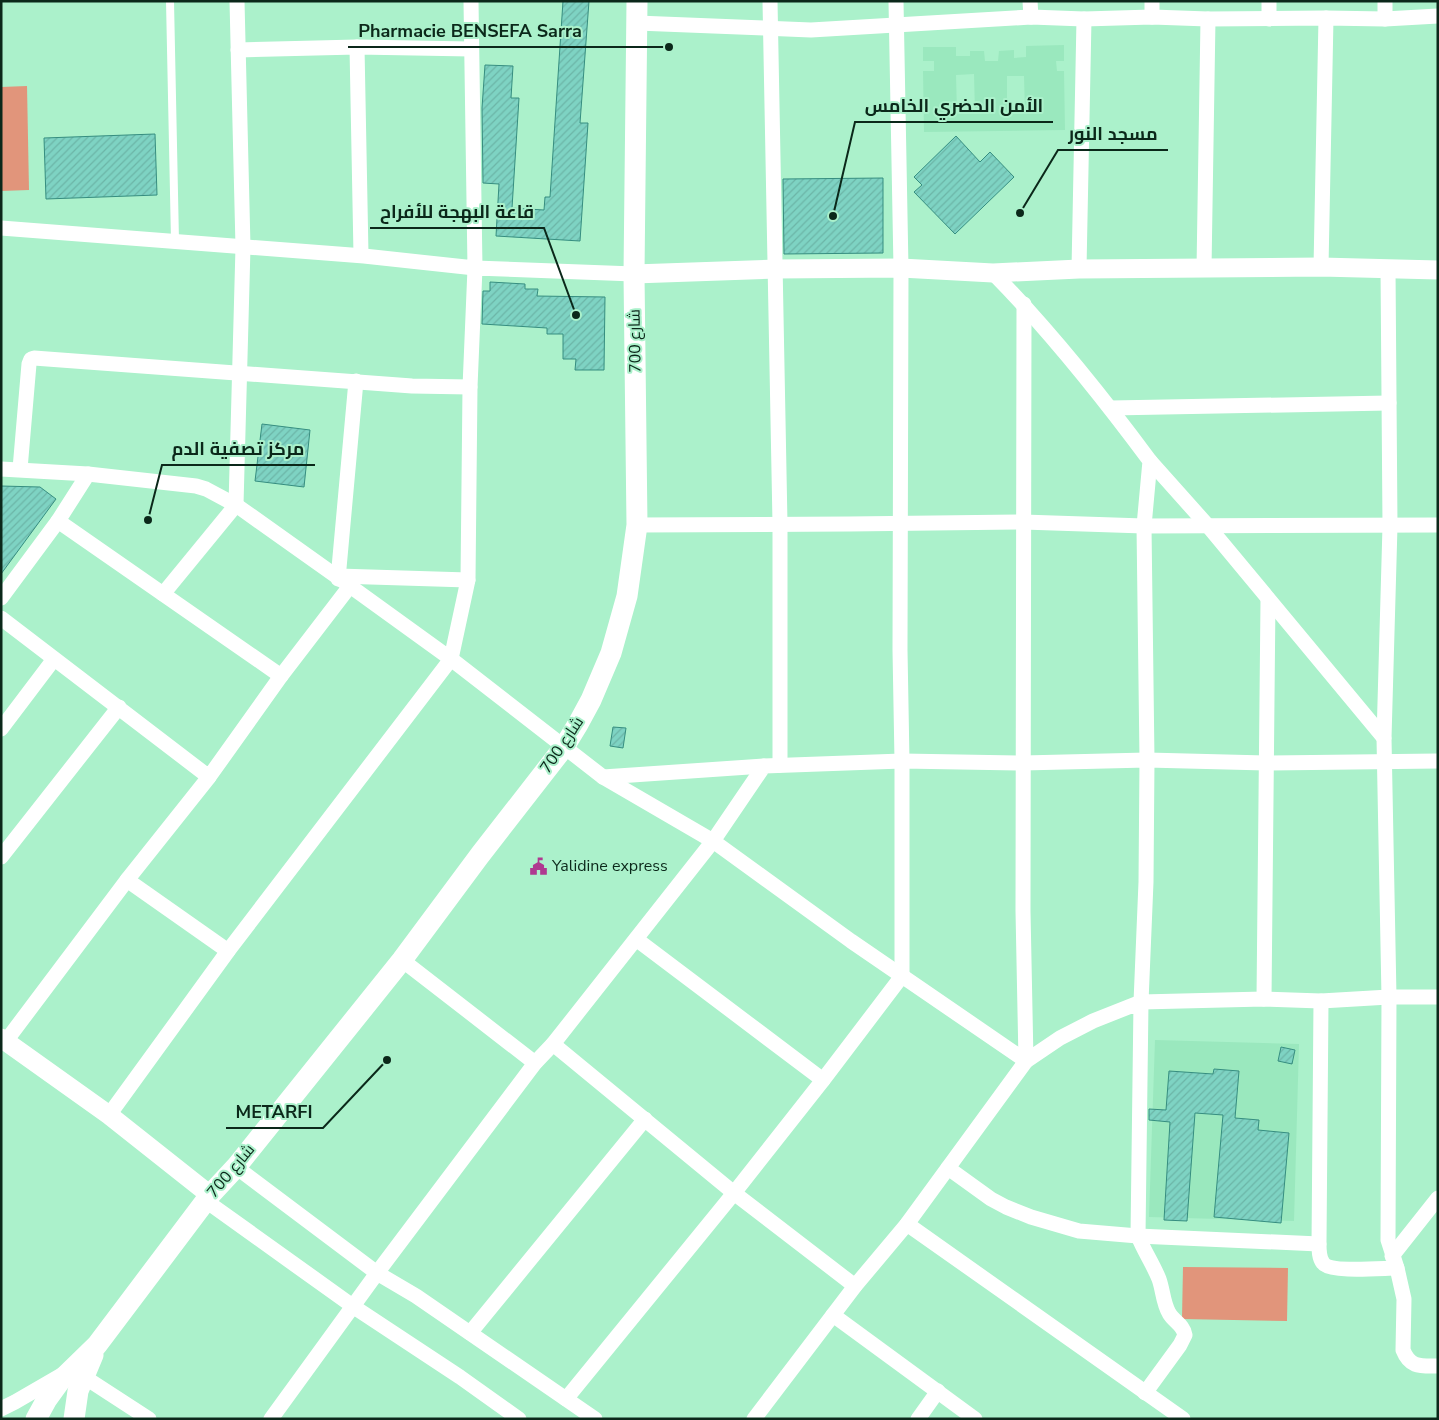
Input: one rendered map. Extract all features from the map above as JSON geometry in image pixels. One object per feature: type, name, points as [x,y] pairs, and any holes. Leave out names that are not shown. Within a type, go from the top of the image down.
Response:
[{"type":"main road","name":"شارع 700","points":[[74,1419],[78,1391],[78,1373],[97,1345],[208,1198],[236,1167],[402,960],[564,747],[591,700],[611,653],[627,596],[637,525],[634,274],[637,1]]},
{"type":"main road","points":[[36,1419],[60,1381],[78,1373]]},
{"type":"street","points":[[163,594],[236,505],[242,247],[237,1]]},
{"type":"street","points":[[109,1114],[228,951],[451,659],[468,580],[470,387],[475,268],[471,1]]},
{"type":"street","points":[[770,1],[780,524],[780,765]]},
{"type":"street","points":[[566,1399],[824,1080],[902,976],[900,650],[901,268],[896,1]]},
{"type":"street","points":[[1030,1],[1031,17]]},
{"type":"street","points":[[1152,1],[1152,17]]},
{"type":"street","points":[[1269,1],[1269,19]]},
{"type":"street","points":[[1385,1],[1385,19]]},
{"type":"street","points":[[638,23],[811,30],[1031,17],[1084,19],[1152,17],[1208,19],[1385,19],[1438,16]]},
{"type":"street","points":[[1320,267],[1326,18]]},
{"type":"street","points":[[1080,269],[1084,19]]},
{"type":"street","points":[[1204,269],[1208,19]]},
{"type":"street","points":[[238,50],[357,47],[471,49]]},
{"type":"street","points":[[357,47],[361,256]]},
{"type":"street","points":[[1,228],[361,256],[475,268],[634,274],[901,268],[993,273],[1080,269],[1320,267],[1438,270]]},
{"type":"street","points":[[1388,268],[1390,526],[1384,738],[1389,997],[1388,1240],[1404,1299],[1403,1350],[1405,1356],[1417,1366],[1438,1366]]},
{"type":"street","points":[[993,273],[1024,304],[1111,408],[1150,461],[1208,526],[1384,738]]},
{"type":"street","points":[[1024,304],[1023,911],[1026,1061]]},
{"type":"street","points":[[20,470],[29,364],[30,359],[34,358],[412,386],[470,387]]},
{"type":"street","points":[[356,381],[342,580],[281,676],[209,776],[4,1039],[109,1114],[208,1198],[354,1306],[460,1377],[518,1419]]},
{"type":"street","points":[[1111,408],[1388,403]]},
{"type":"street","points":[[1145,1393],[1185,1335],[1183,1328],[1170,1315],[1165,1306],[1156,1271],[1143,1250],[1138,1236],[1141,1002],[1146,882],[1147,760],[1144,526],[1150,461]]},
{"type":"street","points":[[1,469],[88,474],[196,486],[206,489],[236,505],[451,659],[603,777],[713,841],[902,976],[1026,1061]]},
{"type":"street","points":[[1,598],[58,521],[88,474]]},
{"type":"street","points":[[58,521],[281,676]]},
{"type":"street","points":[[637,525],[1023,522],[1144,526],[1438,525]]},
{"type":"street","points":[[342,580],[468,580]]},
{"type":"street","points":[[1264,999],[1268,599]]},
{"type":"street","points":[[1,618],[209,776]]},
{"type":"street","points":[[1,728],[54,660]]},
{"type":"street","points":[[1,856],[119,707]]},
{"type":"street","points":[[603,777],[780,765],[902,761],[1023,763],[1147,760],[1266,763],[1438,761]]},
{"type":"street","points":[[277,1417],[377,1273],[535,1064],[553,1044],[713,841],[764,766]]},
{"type":"street","points":[[127,880],[228,951]]},
{"type":"street","points":[[636,939],[824,1080]]},
{"type":"street","points":[[402,960],[535,1064]]},
{"type":"street","points":[[754,1419],[832,1315],[907,1224],[1026,1061],[1060,1038],[1093,1021],[1141,1002],[1264,999],[1321,1001],[1389,997],[1438,997]]},
{"type":"street","points":[[1321,1001],[1319,1244],[1322,1261],[1326,1266],[1360,1270],[1394,1262],[1438,1198]]},
{"type":"street","points":[[553,1044],[734,1193],[855,1286]]},
{"type":"street","points":[[470,1333],[645,1119]]},
{"type":"street","points":[[236,1167],[377,1273],[416,1296],[595,1419]]},
{"type":"street","points":[[948,1168],[991,1199],[1006,1207],[1079,1232],[1319,1244]]},
{"type":"street","points":[[907,1224],[1145,1393],[1174,1417]]},
{"type":"street","points":[[832,1315],[975,1419]]},
{"type":"street","points":[[1,1409],[78,1373],[149,1419]]},
{"type":"street","points":[[918,1419],[938,1392]]},
{"type":"lane","points":[[170,1],[175,241]]},
{"type":"shaded area","points":[[1064,45],[1064,61],[1056,61],[1057,71],[1064,71],[1065,130],[924,132],[923,71],[934,71],[934,61],[923,61],[923,47],[956,47],[956,56],[970,56],[970,51],[984,51],[985,61],[998,61],[999,51],[1014,50],[1014,58],[1026,57],[1026,46]],"holes":[[[974,74],[975,112],[957,112],[956,75]],[[1007,76],[1024,76],[1025,113],[1007,113]]]},
{"type":"shaded area","points":[[27,86],[29,190],[1,191],[1,87]]},
{"type":"shaded area","points":[[1155,1040],[1299,1044],[1294,1221],[1149,1217]]},
{"type":"shaded area","points":[[1183,1267],[1288,1268],[1287,1321],[1182,1319]]},
{"type":"building","points":[[563,1],[589,1],[580,123],[588,123],[580,241],[496,236],[499,184],[483,183],[482,108],[485,65],[513,66],[511,98],[519,98],[512,208],[544,210],[545,197],[550,197]]},
{"type":"building","points":[[155,134],[157,195],[46,199],[44,138]]},
{"type":"building","points":[[956,136],[980,162],[990,152],[1014,177],[955,234],[914,192],[922,185],[914,177]]},
{"type":"building","points":[[883,178],[883,253],[784,254],[783,179]]},
{"type":"building","points":[[490,282],[525,284],[525,289],[538,289],[537,296],[605,297],[604,370],[575,370],[576,359],[563,359],[563,334],[547,334],[547,328],[482,324],[483,291],[490,291]]},
{"type":"building","points":[[262,424],[310,430],[304,487],[255,481]]},
{"type":"building","points":[[1,486],[40,487],[56,499],[1,574]]},
{"type":"building","points":[[613,727],[626,728],[623,748],[610,746]]},
{"type":"building","points":[[1281,1047],[1295,1050],[1292,1064],[1278,1061]]},
{"type":"building","points":[[1214,1069],[1239,1071],[1235,1118],[1259,1120],[1258,1130],[1289,1133],[1281,1223],[1214,1217],[1223,1115],[1195,1113],[1187,1221],[1164,1220],[1170,1122],[1149,1120],[1149,1109],[1166,1110],[1169,1071],[1213,1074]]},
{"type":"place","name":"Pharmacie BENSEFA Sarra","points":[[669,47]]},
{"type":"place","name":"مسجد النور","points":[[1020,213]]},
{"type":"place","name":"الأمن الحضري الخامس","points":[[833,216]]},
{"type":"place","name":"قاعة البهجة للأفراح","points":[[576,315]]},
{"type":"place","name":"مركز تصفية الدم","points":[[148,520]]},
{"type":"place","name":"Yalidine express","points":[[538,866]]},
{"type":"place","name":"METARFI","points":[[387,1060]]}]
